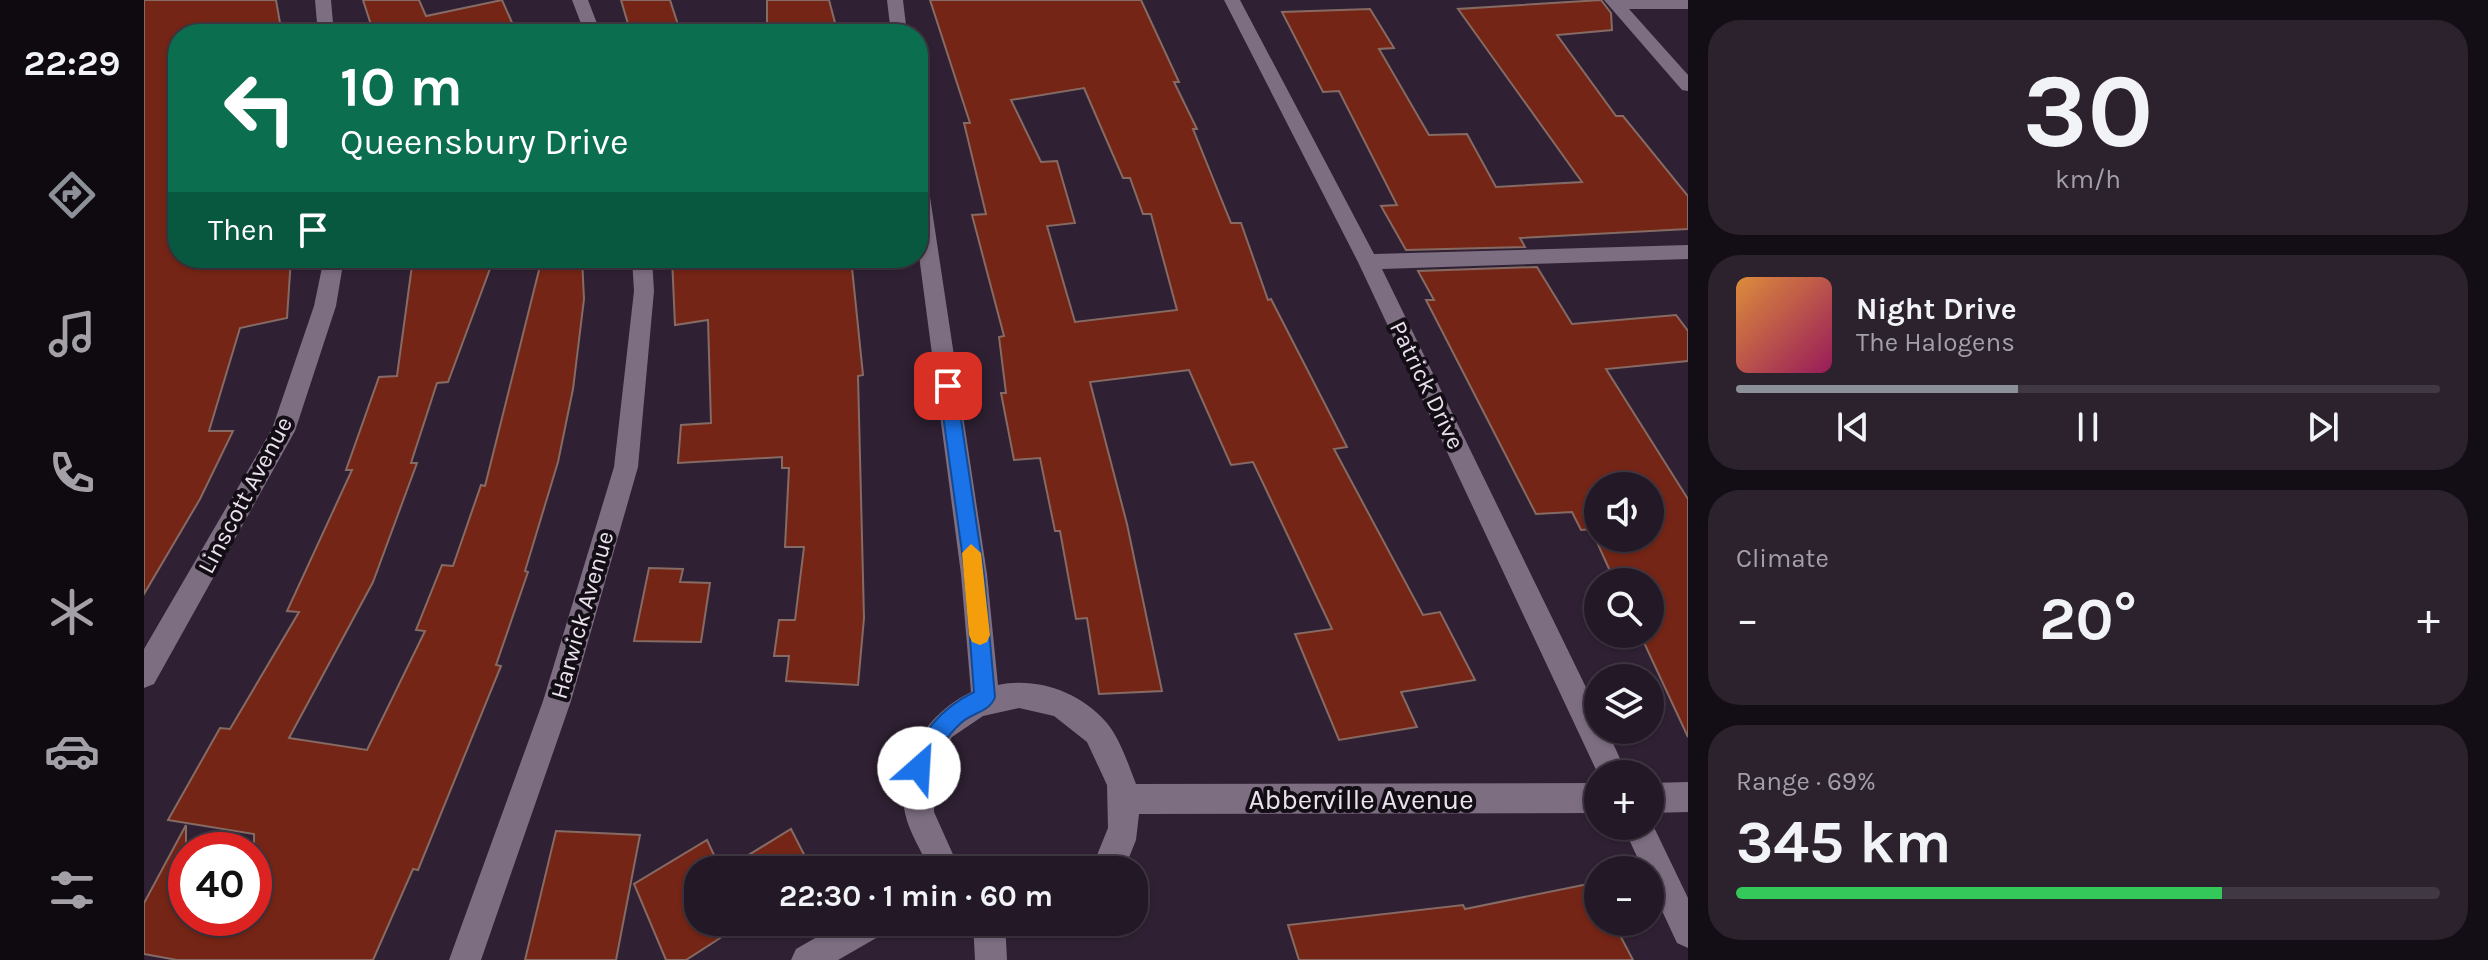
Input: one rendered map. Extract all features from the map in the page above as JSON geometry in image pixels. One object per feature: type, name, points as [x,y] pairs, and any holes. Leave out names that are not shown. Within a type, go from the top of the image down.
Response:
[{"type":"street","points":[[323,0],[325,24]]},
{"type":"street","points":[[580,0],[589,24]]},
{"type":"street","points":[[895,0],[898,24]]},
{"type":"street","name":"Patrick Drive","points":[[1232,0],[1368,262],[1606,760]]},
{"type":"street","points":[[1613,2],[1688,4]]},
{"type":"street","points":[[1613,2],[1688,86]]},
{"type":"street","points":[[928,248],[974,574],[985,697]]},
{"type":"street","points":[[1368,262],[1688,252]]},
{"type":"street","name":"Linscott Avenue","points":[[144,675],[283,431],[325,306],[332,268]]},
{"type":"street","name":"Harwick Avenue","points":[[465,960],[557,701],[626,467],[644,291],[643,268]]},
{"type":"street","points":[[936,856],[926,841],[917,804],[919,768],[933,737],[956,713],[985,697],[1016,693],[1047,698],[1076,713],[1100,736],[1117,766],[1125,799],[1123,834],[1113,856]]},
{"type":"street","points":[[1664,798],[1688,797]]},
{"type":"street","name":"Abberville Avenue","points":[[1125,799],[1584,798]]},
{"type":"street","points":[[1645,840],[1688,932]]},
{"type":"street","points":[[807,960],[849,936]]},
{"type":"street","points":[[990,936],[991,960]]},
{"type":"building","points":[[144,0],[276,0],[280,24],[168,24],[168,268],[290,268],[287,318],[240,328],[209,431],[233,431],[200,499],[144,594]]},
{"type":"building","points":[[363,0],[419,0],[426,16],[502,0],[513,24],[371,24]]},
{"type":"building","points":[[621,0],[670,0],[678,24],[628,24]]},
{"type":"building","points":[[767,0],[829,0],[835,24],[767,24]]},
{"type":"building","points":[[930,0],[1141,0],[1179,82],[1174,82],[1197,129],[1193,129],[1231,223],[1241,223],[1268,300],[1271,299],[1347,447],[1334,449],[1423,615],[1440,612],[1475,680],[1401,692],[1417,727],[1339,740],[1295,634],[1332,629],[1253,462],[1231,465],[1189,370],[1090,382],[1127,524],[1162,691],[1099,694],[1087,618],[1076,619],[1060,531],[1055,531],[1040,458],[1014,460],[1001,393],[1006,393],[999,337],[1004,336],[972,215],[986,214],[964,123],[970,123]],"holes":[[[1084,88],[1123,178],[1130,178],[1143,214],[1151,214],[1177,310],[1075,322],[1047,226],[1075,223],[1057,161],[1041,162],[1011,100]]]},
{"type":"building","points":[[1601,0],[1611,13],[1612,30],[1557,35],[1616,116],[1623,116],[1688,196],[1688,229],[1520,238],[1525,247],[1406,250],[1381,206],[1397,205],[1339,91],[1323,92],[1282,12],[1370,9],[1394,48],[1379,49],[1429,135],[1467,134],[1496,187],[1582,182],[1458,9]]},
{"type":"building","points":[[1537,267],[1572,324],[1676,315],[1688,331],[1688,361],[1606,369],[1688,499],[1688,737],[1664,686],[1664,664],[1654,664],[1647,648],[1664,648],[1664,568],[1609,568],[1601,552],[1664,552],[1664,472],[1584,472],[1584,530],[1581,530],[1572,512],[1536,514],[1426,300],[1434,300],[1418,271]]},
{"type":"building","points":[[412,268],[490,268],[448,382],[437,383],[411,463],[417,463],[373,582],[289,738],[367,750],[425,631],[416,630],[442,565],[453,566],[481,485],[485,486],[540,268],[582,268],[584,299],[573,389],[558,462],[525,571],[528,572],[496,665],[501,666],[418,870],[413,869],[373,960],[177,960],[144,954],[144,903],[168,858],[168,936],[272,936],[272,832],[242,832],[168,820],[220,728],[230,729],[299,612],[287,611],[352,470],[346,470],[379,377],[397,376]]},
{"type":"building","points":[[672,268],[852,268],[863,375],[858,376],[864,618],[858,685],[786,681],[789,656],[774,656],[779,620],[795,620],[804,547],[785,547],[789,468],[782,468],[782,457],[678,463],[681,425],[711,423],[708,320],[675,325]]},
{"type":"building","points":[[649,568],[683,569],[680,582],[710,583],[701,642],[634,641]]},
{"type":"building","points":[[791,829],[805,856],[747,856]]},
{"type":"building","points":[[556,831],[640,835],[616,960],[525,960]]},
{"type":"building","points":[[707,840],[714,856],[684,856],[684,936],[723,936],[686,960],[666,960],[634,884]]},
{"type":"building","points":[[1584,885],[1584,936],[1620,936],[1633,960],[1299,960],[1288,925],[1463,905],[1465,909]]},
{"type":"slow traffic","points":[[971,553],[980,635]]},
{"type":"route","points":[[919,768],[933,737],[956,713],[985,697],[974,574],[948,386]]}]
